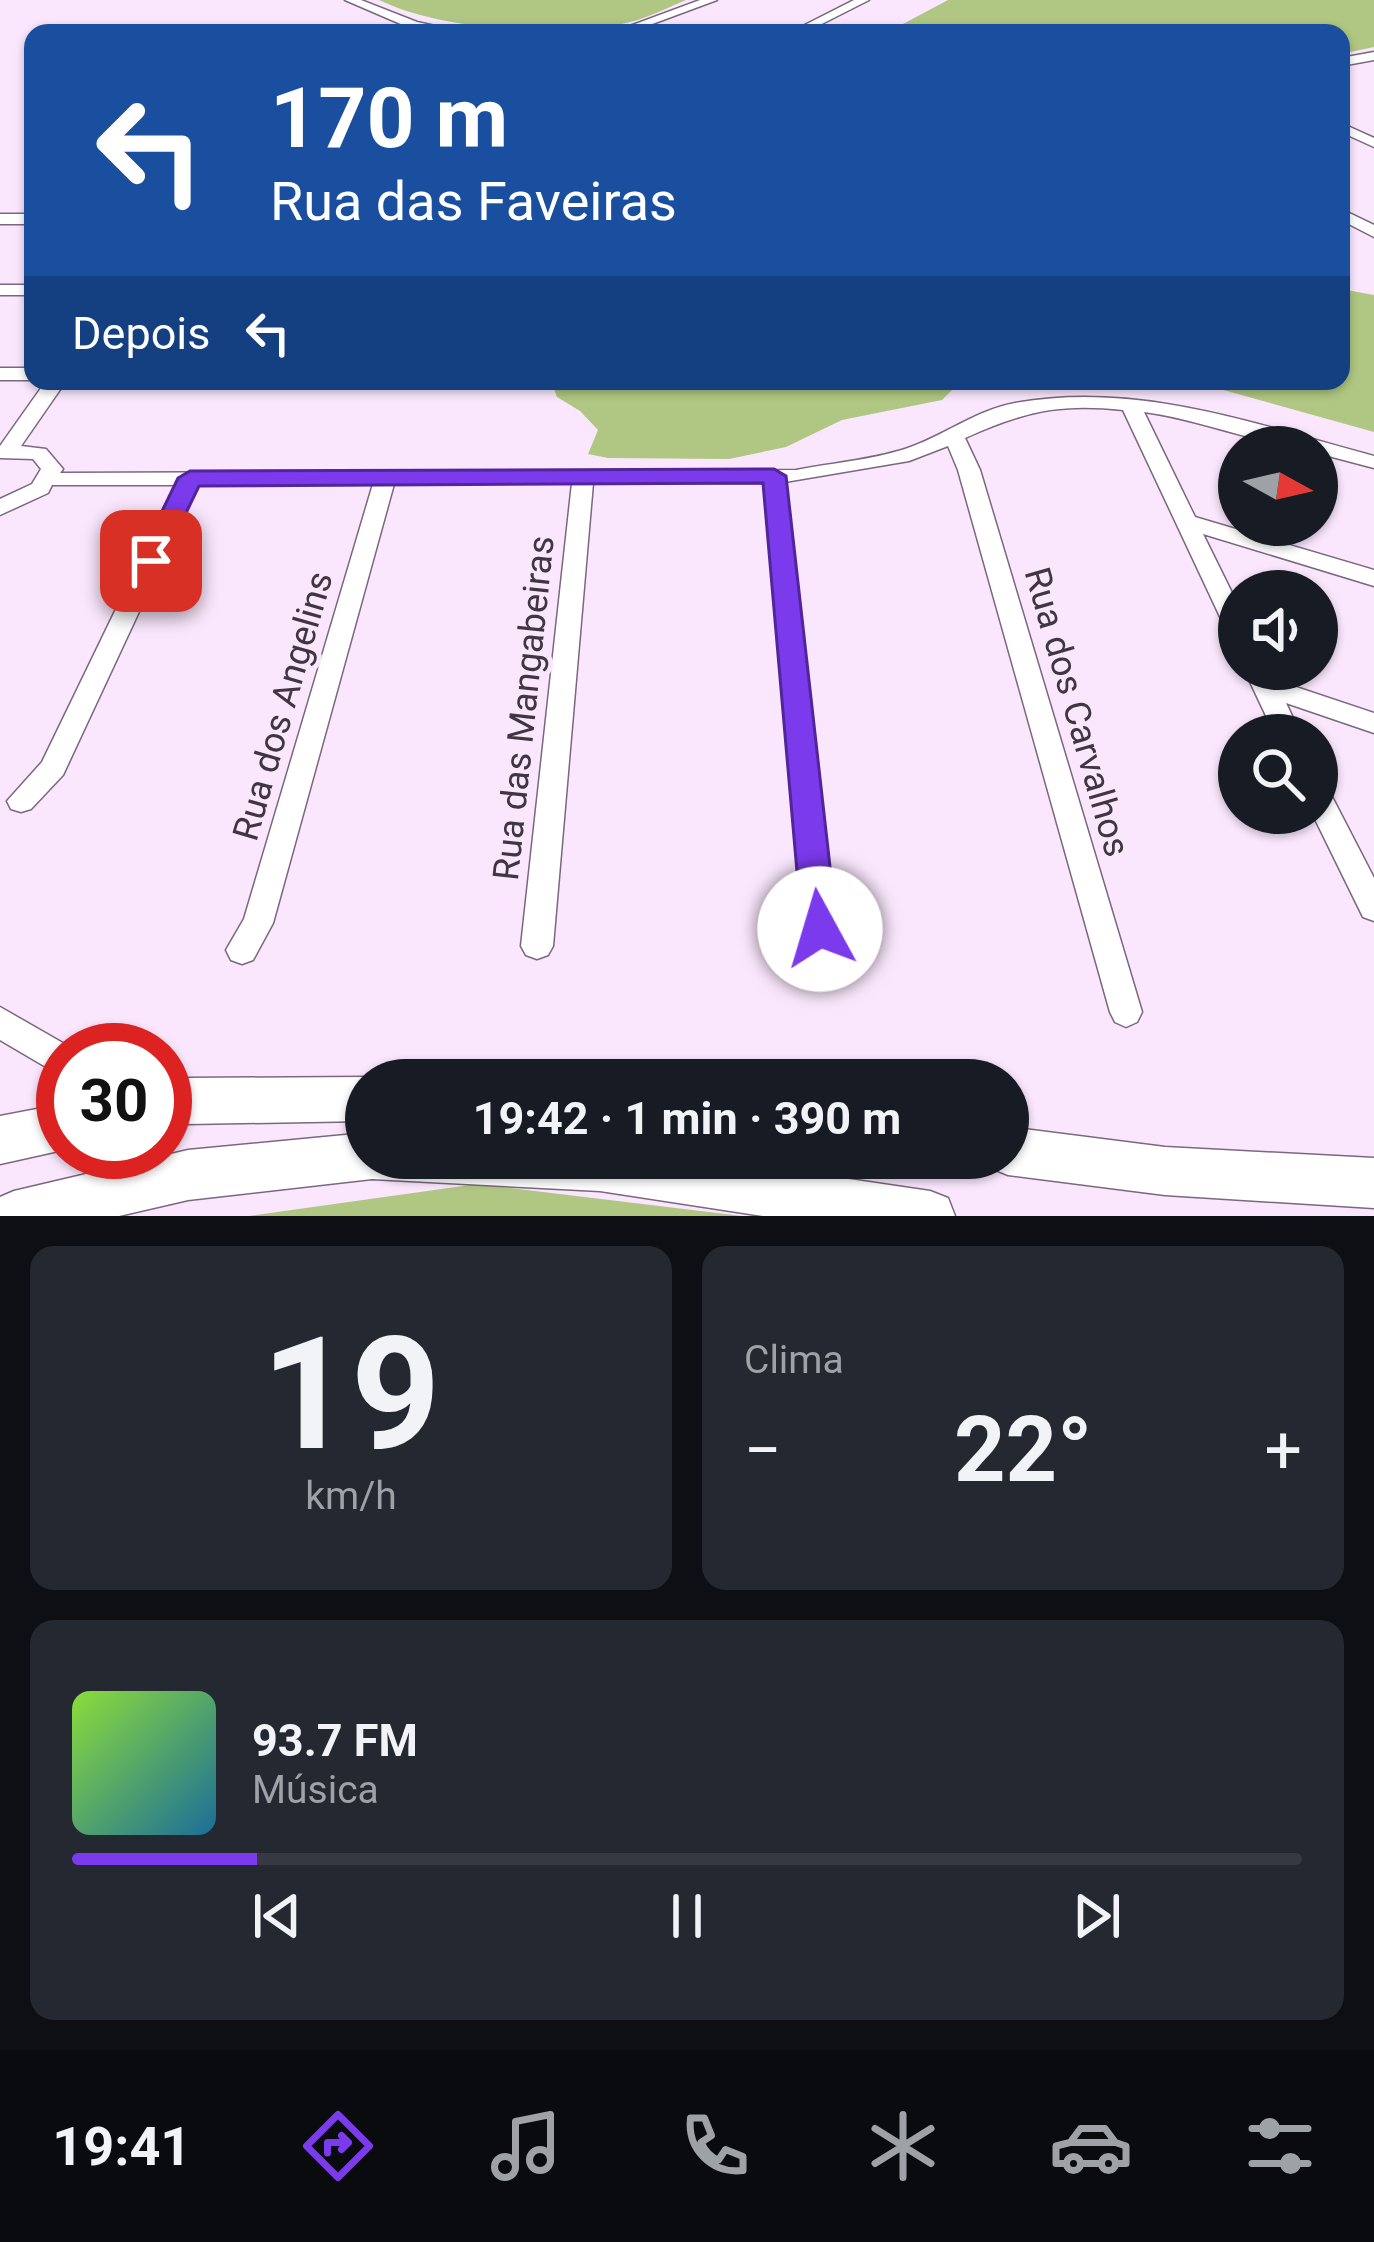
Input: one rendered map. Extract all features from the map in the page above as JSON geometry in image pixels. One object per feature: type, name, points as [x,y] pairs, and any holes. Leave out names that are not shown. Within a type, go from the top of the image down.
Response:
[{"type":"street","points":[[351,0],[411,24]]},
{"type":"street","points":[[643,24],[711,0]]},
{"type":"street","points":[[813,24],[862,0]]},
{"type":"street","points":[[4,451],[49,390]]},
{"type":"street","points":[[1129,402],[1218,588]]},
{"type":"street","points":[[0,508],[28,497],[49,479],[774,476],[878,463],[990,417],[1037,404],[1129,402],[1185,411],[1374,462]]},
{"type":"street","name":"Rua dos Carvalhos","points":[[952,435],[969,470],[1126,1012]]},
{"type":"street","points":[[4,451],[25,450],[49,460],[49,479]]},
{"type":"street","points":[[774,476],[825,975]]},
{"type":"street","points":[[21,801],[52,767],[190,478]]},
{"type":"street","name":"Rua dos Angelins","points":[[242,950],[258,923],[385,478]]},
{"type":"street","name":"Rua das Mangabeiras","points":[[537,946],[583,478]]},
{"type":"street","points":[[1186,522],[1374,578]]},
{"type":"street","points":[[1293,690],[1374,723]]},
{"type":"street","points":[[1337,834],[1374,908]]},
{"type":"street","points":[[0,1022],[36,1044]]},
{"type":"street","points":[[192,1101],[345,1099]]},
{"type":"street","points":[[0,1140],[36,1133]]},
{"type":"street","points":[[1029,1154],[1165,1172],[1374,1183]]},
{"type":"street","points":[[14,1216],[188,1174],[345,1156]]},
{"type":"street","points":[[681,1179],[930,1216]]},
{"type":"green space","points":[[379,0],[686,0],[620,24],[463,24]]},
{"type":"green space","points":[[948,0],[1374,0],[1374,47],[1350,52],[1350,24],[903,24]]},
{"type":"green space","points":[[1350,291],[1374,295],[1374,432],[1223,390],[1350,390]]},
{"type":"green space","points":[[554,390],[952,390],[942,400],[842,420],[786,447],[729,459],[588,454],[598,430]]},
{"type":"green space","points":[[477,1184],[742,1216],[249,1216]]},
{"type":"route","points":[[151,561],[190,478],[774,476],[820,929]]}]
